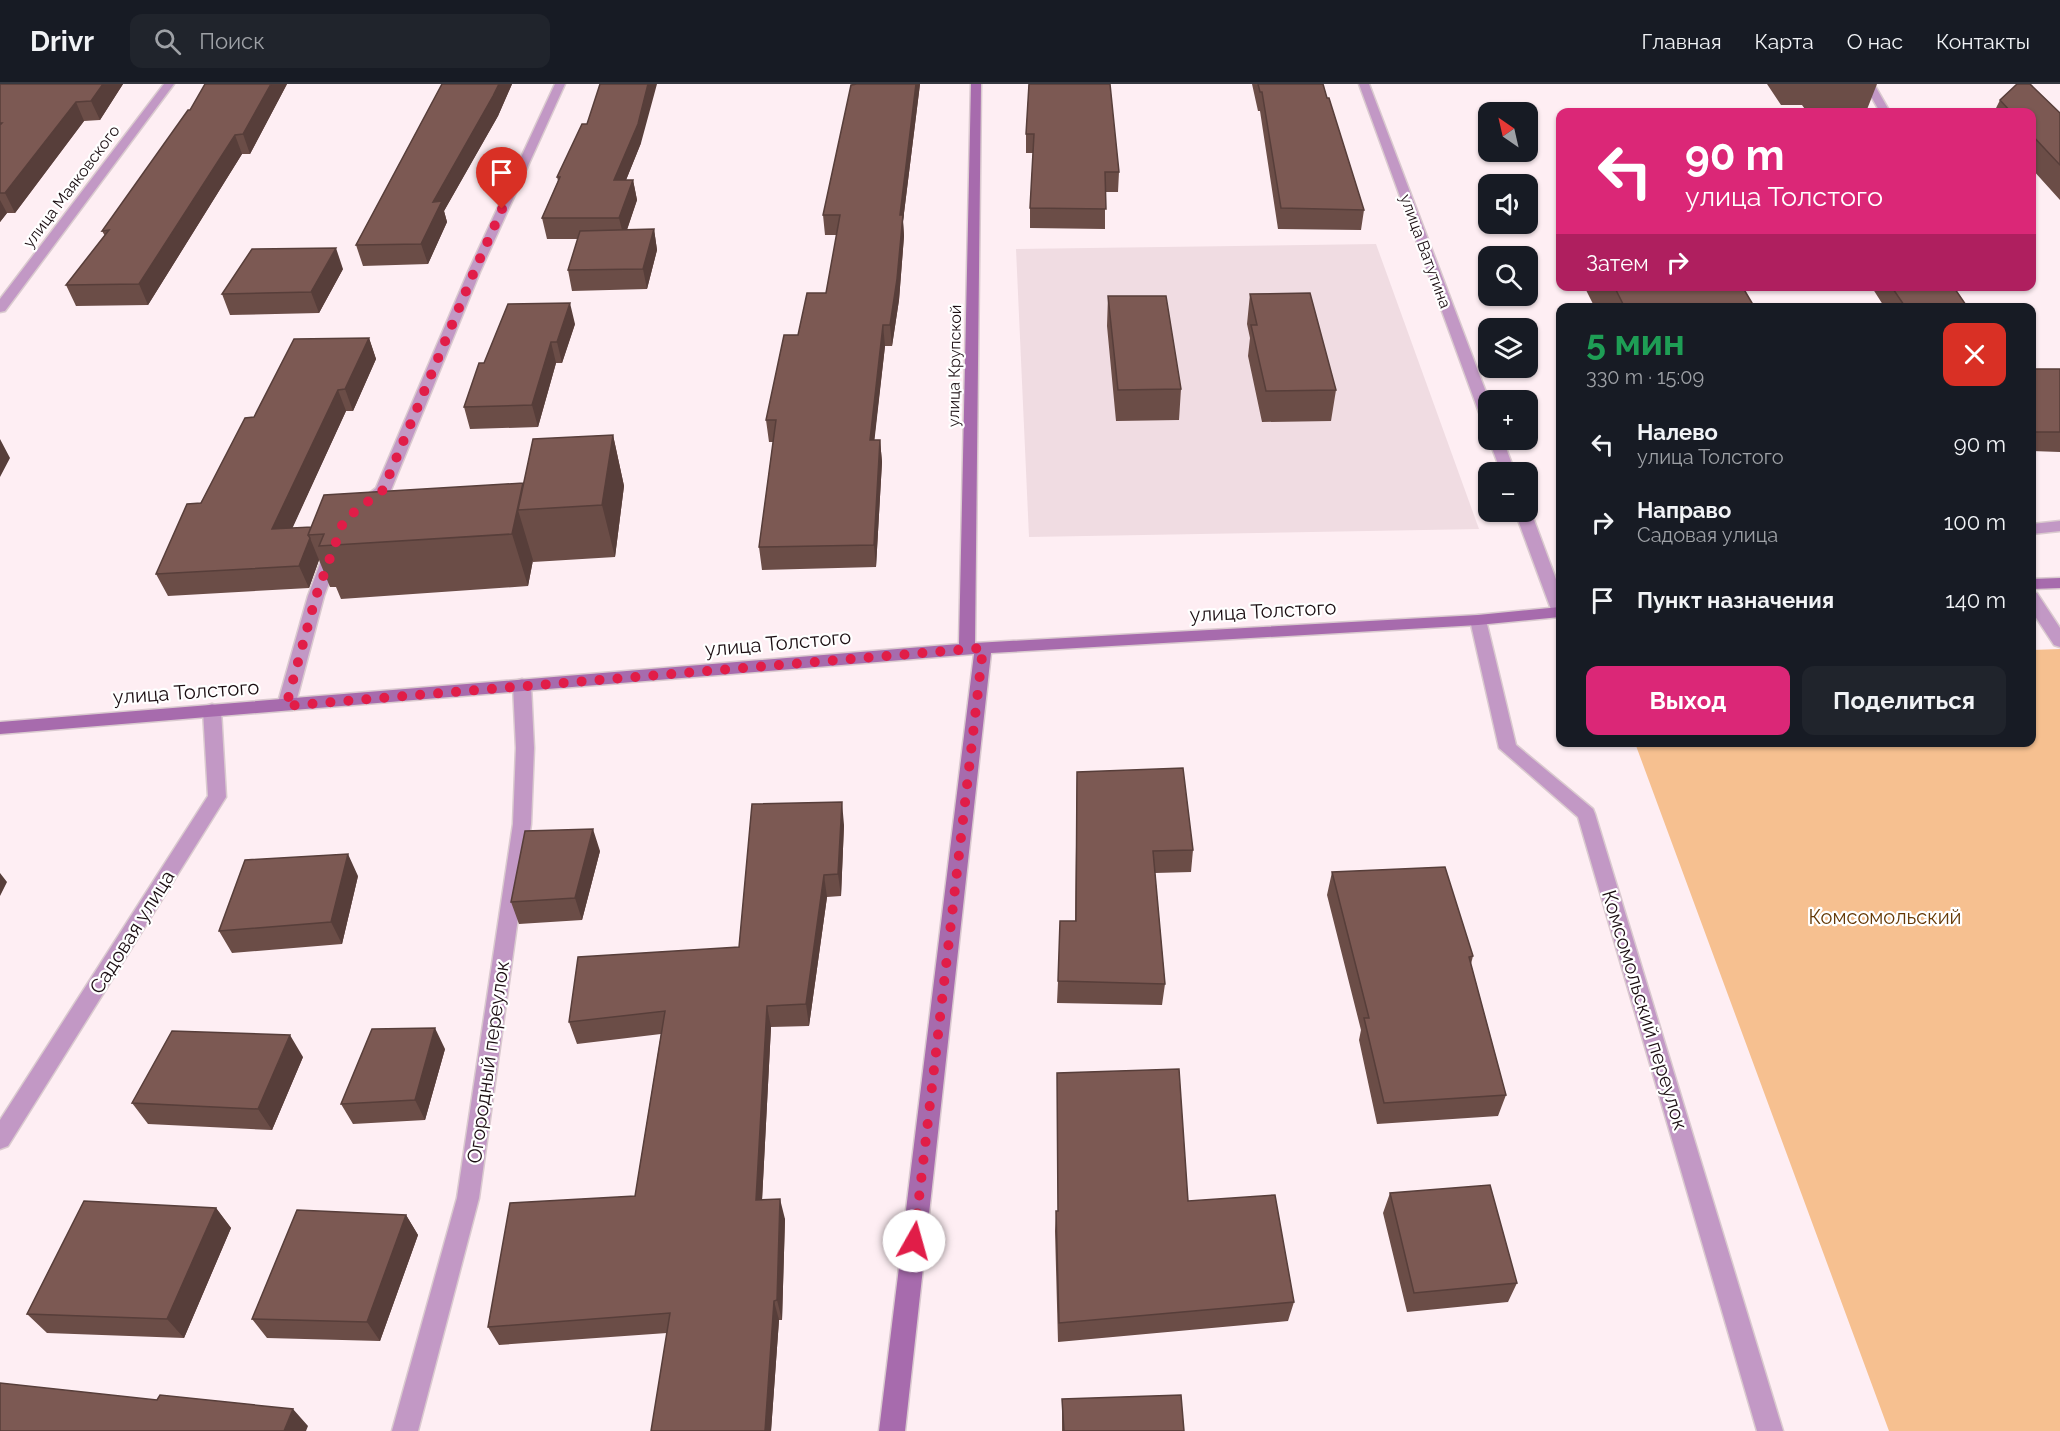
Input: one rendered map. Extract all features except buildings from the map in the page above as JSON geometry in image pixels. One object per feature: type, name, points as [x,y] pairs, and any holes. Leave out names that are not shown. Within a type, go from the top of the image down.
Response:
[{"type":"main road","name":"улица Крупской","points":[[892,1431],[975,649],[976,84]]},
{"type":"main road","points":[[2036,584],[2060,583]]},
{"type":"main road","name":"улица Толстого","points":[[0,728],[975,649],[1479,620],[1556,612]]},
{"type":"street","name":"улица Маяковского","points":[[0,308],[169,84]]},
{"type":"street","points":[[352,514],[383,490],[474,272],[560,84]]},
{"type":"street","name":"улица Ватутина","points":[[1364,84],[1478,391]]},
{"type":"street","points":[[1869,84],[1883,108]]},
{"type":"street","points":[[1527,522],[1556,601]]},
{"type":"street","points":[[2036,528],[2060,526]]},
{"type":"street","points":[[286,706],[316,596],[337,540]]},
{"type":"street","points":[[2036,605],[2060,641]]},
{"type":"street","name":"Комсомольский переулок","points":[[1479,620],[1508,748],[1586,814],[1770,1431]]},
{"type":"street","name":"Огородный переулок","points":[[405,1431],[468,1198],[522,824],[525,748],[522,685]]},
{"type":"street","name":"Садовая улица","points":[[0,1139],[217,797],[212,710]]},
{"type":"shaded area","points":[[1376,244],[1479,529],[1029,537],[1016,249]]},
{"type":"green space","name":"Комсомольский","points":[[2060,649],[2060,1431],[1889,1431],[1636,747],[2036,747],[2036,650]]},
{"type":"route","points":[[502,209],[383,490],[344,520],[316,596],[286,706],[983,648],[914,1241]]}]
